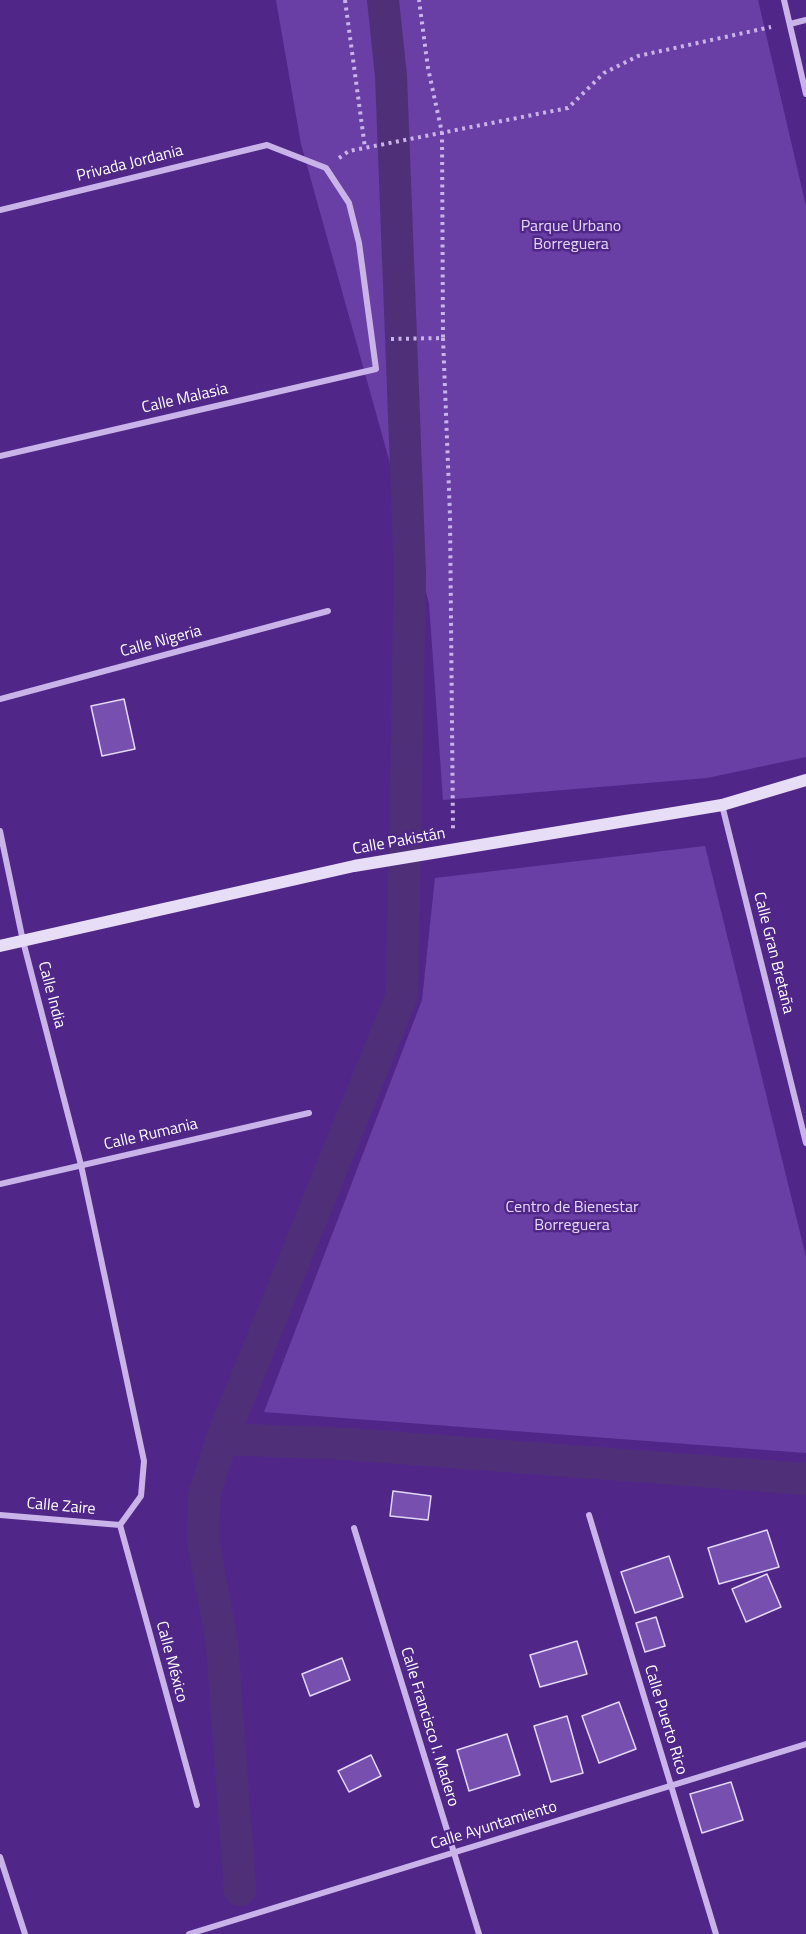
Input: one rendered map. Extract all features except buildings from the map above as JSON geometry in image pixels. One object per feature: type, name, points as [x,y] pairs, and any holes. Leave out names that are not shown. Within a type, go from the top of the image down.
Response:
[{"type":"street","points":[[784,0],[806,94]]},
{"type":"street","points":[[790,24],[806,20]]},
{"type":"street","name":"Privada Jordania","points":[[0,210],[267,145],[326,168]]},
{"type":"street","points":[[326,168],[348,203],[359,243],[372,340]]},
{"type":"street","name":"Calle Malasia","points":[[0,456],[376,369],[372,340]]},
{"type":"street","name":"Calle Nigeria","points":[[0,699],[328,611]]},
{"type":"street","name":"Calle Pakistán","points":[[0,946],[354,866],[722,805],[806,780]]},
{"type":"street","name":"Calle Gran Bretaña","points":[[722,805],[806,1143]]},
{"type":"street","name":"Calle India","points":[[0,831],[23,941],[81,1165],[144,1461],[141,1496],[120,1525]]},
{"type":"street","name":"Calle Rumania","points":[[0,1185],[309,1113]]},
{"type":"street","name":"Calle Zaire","points":[[0,1515],[120,1525]]},
{"type":"street","name":"Calle Puerto Rico","points":[[589,1515],[716,1934]]},
{"type":"street","name":"Calle México","points":[[120,1525],[197,1805]]},
{"type":"street","name":"Calle Francisco I. Madero","points":[[354,1528],[479,1934]]},
{"type":"street","name":"Calle Ayuntamiento","points":[[189,1934],[806,1744]]},
{"type":"street","points":[[0,1857],[25,1934]]},
{"type":"path","points":[[345,0],[365,148]]},
{"type":"path","points":[[419,0],[428,68],[442,133],[443,338],[450,515],[453,849]]},
{"type":"path","points":[[326,168],[349,151],[567,108],[604,73],[638,56],[790,24]]},
{"type":"path","points":[[372,340],[443,338]]},
{"type":"green space","name":"Parque Urbano Borreguera","points":[[276,0],[758,0],[806,206],[806,757],[707,778],[443,800],[429,603],[301,144]]},
{"type":"green space","name":"Centro de Bienestar Borreguera","points":[[705,846],[806,1257],[806,1453],[264,1412],[422,1000],[435,878]]},
{"type":"waterway","points":[[240,1890],[222,1643],[203,1541],[204,1496],[222,1439],[402,995],[410,573],[391,76],[383,0]]},
{"type":"waterway","points":[[222,1439],[348,1444],[806,1479]]}]
